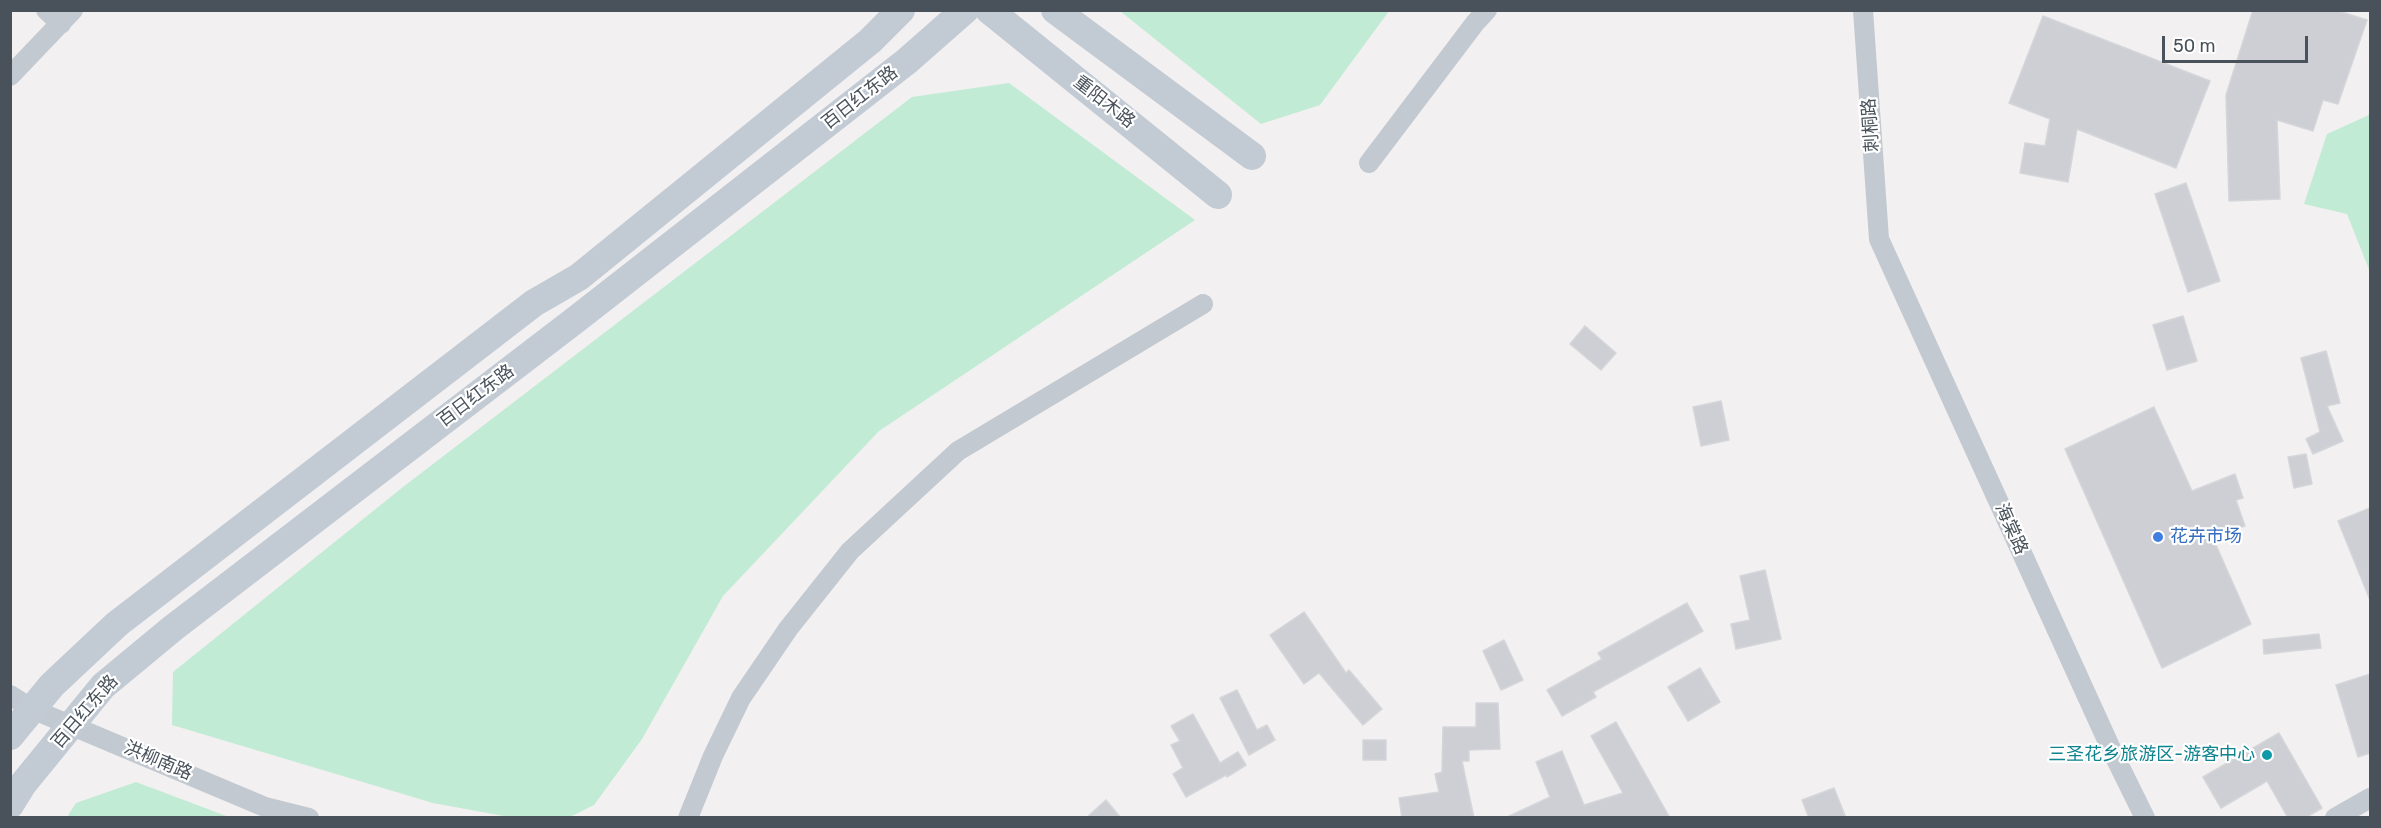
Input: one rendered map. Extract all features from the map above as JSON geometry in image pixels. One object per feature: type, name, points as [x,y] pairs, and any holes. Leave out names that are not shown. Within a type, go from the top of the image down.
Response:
[{"type":"street","points":[[10,76],[67,17],[46,10]]},
{"type":"street","name":"百日红东路","points":[[10,736],[21,702],[52,685],[117,624],[534,303],[579,277],[870,41],[901,10]]},
{"type":"street","name":"百日红东路","points":[[10,805],[23,784],[103,686],[173,628],[888,76],[965,10]]},
{"type":"street","name":"重阳木路","points":[[989,10],[1218,195]]},
{"type":"street","points":[[1055,10],[1252,156]]},
{"type":"street","points":[[1369,163],[1475,22],[1487,10]]},
{"type":"street","name":"刺桐路","points":[[1863,10],[1880,239]]},
{"type":"street","name":"海棠路","points":[[1880,239],[2112,752],[2145,818]]},
{"type":"street","points":[[688,818],[713,756],[741,698],[788,629],[850,551],[958,451],[1203,304]]},
{"type":"street","name":"洪柳南路","points":[[21,702],[265,807],[309,818]]},
{"type":"street","points":[[2335,818],[2370,798]]},
{"type":"green space","points":[[1120,11],[1389,11],[1320,105],[1261,124]]},
{"type":"green space","points":[[1009,83],[1195,220],[879,431],[723,596],[642,739],[594,805],[570,817],[509,817],[433,803],[172,725],[173,672],[403,487],[912,97]]},
{"type":"green space","points":[[2370,113],[2370,272],[2347,214],[2304,204],[2327,134]]},
{"type":"green space","points":[[136,782],[229,817],[67,817],[76,803]]},
{"type":"building","points":[[2253,10],[2335,10],[2367,20],[2338,104],[2323,100],[2313,131],[2277,120],[2280,199],[2229,201],[2226,95]]},
{"type":"building","points":[[2043,16],[2210,81],[2176,168],[2077,129],[2068,182],[2020,173],[2025,143],[2045,146],[2050,119],[2009,103]]},
{"type":"building","points":[[2186,183],[2220,281],[2188,292],[2155,194]]},
{"type":"building","points":[[2183,316],[2197,361],[2167,370],[2153,325]]},
{"type":"building","points":[[1585,326],[1616,353],[1601,370],[1570,344]]},
{"type":"building","points":[[2326,351],[2340,403],[2327,406],[2343,441],[2313,454],[2306,439],[2320,432],[2301,358]]},
{"type":"building","points":[[1721,401],[1729,440],[1701,446],[1693,407]]},
{"type":"building","name":"花卉市场","points":[[2154,407],[2192,491],[2235,474],[2243,498],[2236,500],[2245,526],[2212,536],[2251,624],[2162,668],[2065,449]]},
{"type":"building","points":[[2306,454],[2312,484],[2294,488],[2288,457]]},
{"type":"building","points":[[2370,508],[2370,600],[2338,521]]},
{"type":"building","points":[[1765,570],[1781,639],[1736,649],[1731,624],[1750,620],[1740,576]]},
{"type":"building","points":[[1687,603],[1703,631],[1593,692],[1596,697],[1562,716],[1547,690],[1602,659],[1598,653]]},
{"type":"building","points":[[1304,612],[1346,673],[1349,670],[1382,709],[1363,725],[1319,673],[1304,684],[1270,635]]},
{"type":"building","points":[[2319,634],[2321,648],[2264,654],[2263,640]]},
{"type":"building","points":[[1504,640],[1523,680],[1501,690],[1483,651]]},
{"type":"building","points":[[1700,668],[1720,702],[1688,721],[1668,687]]},
{"type":"building","points":[[2370,674],[2370,753],[2358,757],[2336,685]]},
{"type":"building","points":[[1237,690],[1257,730],[1267,725],[1275,740],[1249,755],[1220,698]]},
{"type":"building","points":[[1476,703],[1498,703],[1500,749],[1469,750],[1469,761],[1462,761],[1474,818],[1402,818],[1399,798],[1439,792],[1435,774],[1442,772],[1443,727],[1476,727]]},
{"type":"building","points":[[1193,714],[1220,763],[1238,752],[1246,765],[1186,797],[1173,774],[1183,768],[1171,745],[1180,741],[1171,726]]},
{"type":"building","points":[[1616,722],[1670,818],[1505,818],[1550,797],[1536,762],[1562,751],[1584,805],[1623,793],[1591,736]]},
{"type":"building","name":"三圣花乡旅游区-游客中心","points":[[2279,733],[2322,808],[2305,818],[2288,818],[2267,781],[2221,808],[2203,777]]},
{"type":"building","points":[[1363,740],[1386,740],[1386,760],[1363,760]]},
{"type":"building","points":[[1834,788],[1846,818],[1809,818],[1802,800]]},
{"type":"building","points":[[1106,800],[1121,818],[1086,818]]},
{"type":"place","name":"花卉市场","points":[[2158,537]]},
{"type":"place","name":"三圣花乡旅游区-游客中心","points":[[2267,755]]}]
